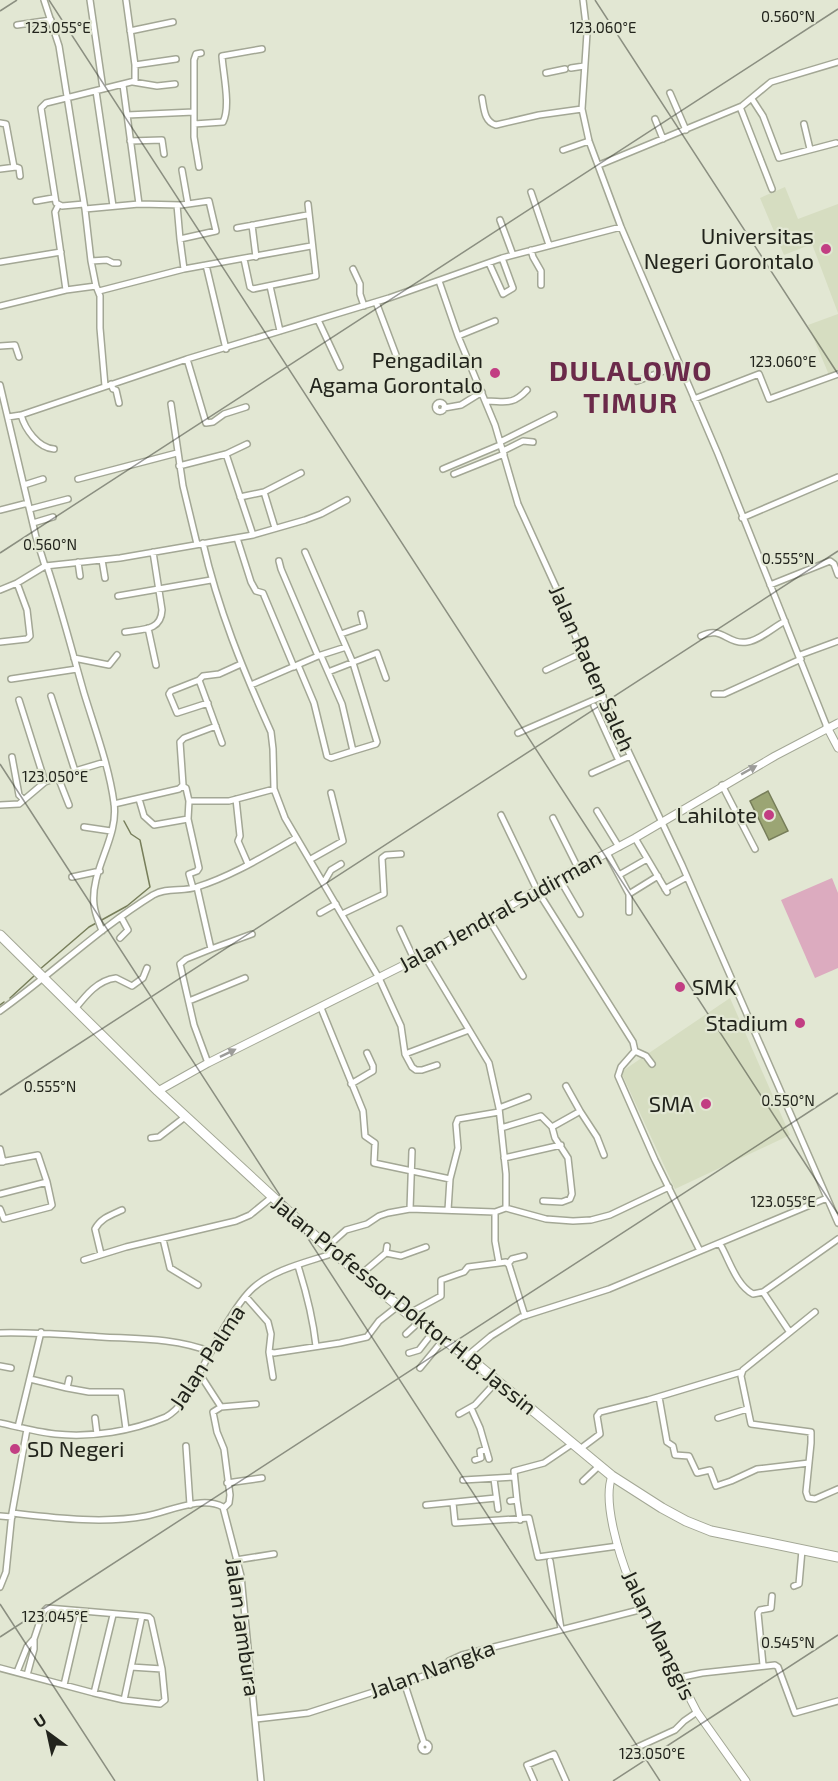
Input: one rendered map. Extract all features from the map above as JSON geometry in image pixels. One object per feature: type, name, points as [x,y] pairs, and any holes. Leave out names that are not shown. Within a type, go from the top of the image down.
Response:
[{"type":"highway","name":"Jalan Professor Doktor H.B. Jassin","points":[[0,935],[185,1117],[330,1250],[408,1314],[467,1356],[612,1476],[655,1504],[686,1521],[711,1531],[838,1557]]},
{"type":"street","points":[[44,0],[59,46],[68,98],[97,289],[108,385],[115,390],[118,403]]},
{"type":"street","points":[[90,0],[113,206]]},
{"type":"street","points":[[126,0],[135,65],[136,79],[134,82]]},
{"type":"street","points":[[583,0],[587,33],[582,109],[589,141],[621,227],[718,454],[827,728],[838,748]]},
{"type":"street","points":[[17,26],[51,20]]},
{"type":"street","points":[[130,31],[173,22]]},
{"type":"street","points":[[194,124],[220,123],[224,120],[223,55],[262,49]]},
{"type":"street","points":[[199,166],[194,137],[194,60],[195,55],[201,53]]},
{"type":"street","points":[[135,65],[176,59]]},
{"type":"street","points":[[599,165],[740,107],[771,82],[838,62]]},
{"type":"street","points":[[546,73],[584,66]]},
{"type":"street","points":[[58,206],[53,198],[41,108],[45,103],[134,82],[157,86],[175,84]]},
{"type":"street","points":[[123,84],[139,204]]},
{"type":"street","points":[[670,93],[686,130]]},
{"type":"street","points":[[482,98],[486,118],[491,124],[496,125],[539,115],[582,109]]},
{"type":"street","points":[[752,99],[764,116],[779,158],[836,142]]},
{"type":"street","points":[[740,107],[771,189]]},
{"type":"street","points":[[127,115],[194,112]]},
{"type":"street","points":[[655,119],[663,139]]},
{"type":"street","points":[[0,123],[6,124],[14,166]]},
{"type":"street","points":[[804,124],[810,149]]},
{"type":"street","points":[[130,141],[162,140],[164,154]]},
{"type":"street","points":[[563,150],[589,141]]},
{"type":"street","points":[[0,170],[14,166],[19,168],[20,176]]},
{"type":"street","points":[[182,170],[188,204]]},
{"type":"street","points":[[531,192],[549,245]]},
{"type":"street","points":[[36,201],[53,198]]},
{"type":"street","points":[[58,206],[177,205],[209,201],[216,231],[180,239]]},
{"type":"street","points":[[244,258],[250,287],[270,286],[316,276],[308,204]]},
{"type":"street","points":[[177,205],[184,269]]},
{"type":"street","points":[[58,206],[55,212],[66,290]]},
{"type":"street","points":[[237,228],[308,215]]},
{"type":"street","points":[[500,220],[513,255]]},
{"type":"street","points":[[252,225],[256,257]]},
{"type":"street","points":[[9,417],[187,359],[364,306],[502,258],[621,227]]},
{"type":"street","points":[[0,306],[66,290],[97,289],[184,269],[312,246]]},
{"type":"street","points":[[531,250],[541,271],[541,285]]},
{"type":"street","points":[[0,262],[61,252]]},
{"type":"street","points":[[489,263],[503,294],[513,288],[502,258]]},
{"type":"street","points":[[91,261],[107,260],[118,263]]},
{"type":"street","points":[[206,265],[225,349]]},
{"type":"street","points":[[353,270],[361,286],[360,296],[364,306]]},
{"type":"street","name":"Jalan Raden Saleh","points":[[439,281],[458,336],[495,424],[518,504],[556,585],[582,653],[687,877],[838,1223]]},
{"type":"street","points":[[270,286],[280,331]]},
{"type":"street","points":[[376,302],[396,355]]},
{"type":"street","points":[[318,320],[340,368]]},
{"type":"street","points":[[458,336],[495,321]]},
{"type":"street","points":[[3,346],[15,345],[19,357]]},
{"type":"street","points":[[187,359],[206,423],[246,407]]},
{"type":"street","points":[[637,381],[680,365]]},
{"type":"street","points":[[694,399],[759,374],[769,399],[838,374]]},
{"type":"street","points":[[0,385],[33,523],[64,615],[77,669],[105,762],[114,804],[111,831],[93,894],[94,911],[102,931]]},
{"type":"street","points":[[486,401],[508,402],[518,398],[527,390]]},
{"type":"street","points":[[444,408],[464,404],[482,392]]},
{"type":"street","points":[[171,404],[179,466],[200,544],[241,664],[271,732],[274,789],[285,818],[379,978],[401,1026],[405,1054],[412,1067],[416,1070],[437,1065]]},
{"type":"street","points":[[20,415],[25,426],[40,443],[54,449]]},
{"type":"street","points":[[443,469],[554,416]]},
{"type":"street","points":[[454,474],[526,440],[533,442]]},
{"type":"street","points":[[179,466],[226,454],[247,444]]},
{"type":"street","points":[[78,478],[177,453]]},
{"type":"street","points":[[226,454],[253,535]]},
{"type":"street","points":[[240,497],[264,492],[301,473]]},
{"type":"street","points":[[742,518],[838,477]]},
{"type":"street","points":[[24,485],[43,479]]},
{"type":"street","points":[[264,492],[275,528]]},
{"type":"street","points":[[0,510],[69,499]]},
{"type":"street","points":[[0,590],[46,566],[102,560],[253,535],[321,514],[347,500]]},
{"type":"street","points":[[33,523],[53,517]]},
{"type":"street","points":[[237,538],[250,582],[256,591],[263,593],[314,703],[327,756],[331,758],[377,742],[353,663],[304,552]]},
{"type":"street","points":[[125,632],[148,628],[159,624],[162,619],[153,552]]},
{"type":"street","points":[[102,560],[105,578]]},
{"type":"street","points":[[279,561],[342,704],[353,751]]},
{"type":"street","points":[[770,585],[831,561],[838,576]]},
{"type":"street","points":[[78,562],[80,576]]},
{"type":"street","points":[[118,596],[211,580]]},
{"type":"street","points":[[0,642],[27,639],[30,636],[27,610],[16,583]]},
{"type":"street","points":[[341,634],[364,626],[361,614]]},
{"type":"street","points":[[701,636],[715,632],[733,641],[748,642],[785,621]]},
{"type":"street","points":[[148,628],[156,665]]},
{"type":"street","points":[[714,694],[723,694],[838,641]]},
{"type":"street","points":[[251,685],[346,647]]},
{"type":"street","points":[[328,672],[378,653],[386,678]]},
{"type":"street","points":[[546,670],[582,653]]},
{"type":"street","points":[[74,658],[109,665],[117,656]]},
{"type":"street","points":[[208,703],[179,713],[169,696],[171,691],[199,680],[203,676],[219,674],[241,664]]},
{"type":"street","points":[[11,679],[77,669]]},
{"type":"street","points":[[199,680],[222,743]]},
{"type":"street","points":[[51,696],[75,771]]},
{"type":"street","points":[[518,733],[603,696]]},
{"type":"street","points":[[19,700],[45,782]]},
{"type":"street","points":[[594,706],[619,761]]},
{"type":"street","name":"Jalan Jendral Sudirman","points":[[158,1091],[208,1063],[424,955],[537,890],[635,838],[722,785],[838,723]]},
{"type":"street","points":[[114,804],[177,790],[182,786],[183,767],[180,742],[184,738],[216,726]]},
{"type":"street","points":[[592,773],[630,756]]},
{"type":"street","points":[[12,757],[19,795],[24,800]]},
{"type":"street","points":[[0,805],[19,804],[45,782],[105,762]]},
{"type":"street","points":[[58,777],[69,805]]},
{"type":"street","points":[[722,785],[754,849]]},
{"type":"street","points":[[182,786],[187,789],[188,819],[200,868],[189,874],[195,888],[211,949]]},
{"type":"street","points":[[189,801],[224,801],[274,789]]},
{"type":"street","points":[[311,859],[343,840],[331,793]]},
{"type":"street","points":[[139,799],[144,816],[154,825],[188,819]]},
{"type":"street","points":[[236,799],[240,836],[238,841],[248,864]]},
{"type":"street","points":[[597,811],[619,847]]},
{"type":"street","points":[[501,815],[537,890],[633,1042],[635,1051]]},
{"type":"street","points":[[553,819],[578,868]]},
{"type":"street","points":[[84,827],[111,831]]},
{"type":"street","points":[[0,1011],[102,931],[160,892],[195,888],[229,874],[296,838]]},
{"type":"street","points":[[635,838],[666,890],[687,877]]},
{"type":"street","points":[[607,853],[629,894],[629,912]]},
{"type":"street","points":[[342,914],[384,894],[382,858],[386,855],[401,854]]},
{"type":"street","points":[[619,875],[647,859]]},
{"type":"street","points":[[324,882],[331,870],[340,864]]},
{"type":"street","points":[[72,877],[100,871]]},
{"type":"street","points":[[629,894],[658,876]]},
{"type":"street","points":[[560,878],[580,914]]},
{"type":"street","points":[[320,913],[336,904]]},
{"type":"street","points":[[120,938],[128,930],[121,917]]},
{"type":"street","points":[[488,918],[523,976]]},
{"type":"street","points":[[400,929],[414,959]]},
{"type":"street","points":[[208,1063],[197,1035],[180,963],[252,934]]},
{"type":"street","points":[[424,955],[487,1058],[497,1092],[504,1158],[506,1208]]},
{"type":"street","points":[[75,1008],[101,982],[116,978],[132,986],[143,978],[147,968]]},
{"type":"street","points":[[189,1001],[245,978]]},
{"type":"street","points":[[321,1008],[363,1112],[365,1136],[375,1143],[374,1163],[450,1179]]},
{"type":"street","points":[[405,1054],[469,1030]]},
{"type":"street","points":[[635,1051],[646,1056],[652,1064]]},
{"type":"street","points":[[635,1051],[621,1067],[618,1077],[655,1160],[700,1251]]},
{"type":"street","points":[[351,1084],[373,1071],[367,1053]]},
{"type":"street","points":[[566,1086],[597,1137],[604,1155]]},
{"type":"street","points":[[448,1210],[450,1179],[458,1148],[456,1124],[458,1119],[499,1110],[528,1097]]},
{"type":"street","points":[[552,1127],[580,1111]]},
{"type":"street","points":[[501,1128],[541,1116],[552,1127],[569,1165],[573,1190],[572,1197],[568,1200],[543,1201]]},
{"type":"street","points":[[151,1137],[159,1137],[185,1117]]},
{"type":"street","points":[[504,1158],[561,1145]]},
{"type":"street","points":[[0,1149],[2,1162],[38,1155],[52,1205],[4,1219],[0,1209]]},
{"type":"street","points":[[410,1209],[412,1151]]},
{"type":"street","points":[[0,1194],[47,1182]]},
{"type":"street","points":[[330,1250],[341,1233],[351,1227],[367,1224],[381,1215],[410,1209],[495,1212],[506,1208],[546,1219],[591,1220],[610,1215],[669,1187]]},
{"type":"street","points":[[84,1260],[236,1221],[250,1215],[272,1197]]},
{"type":"street","points":[[467,1356],[490,1336],[525,1316],[609,1289],[826,1198]]},
{"type":"street","points":[[102,1254],[96,1226],[104,1218],[122,1210]]},
{"type":"street","points":[[495,1212],[495,1241],[499,1263]]},
{"type":"street","points":[[163,1239],[170,1268],[198,1285]]},
{"type":"street","points":[[720,1244],[735,1273],[747,1291],[753,1294],[764,1292],[838,1239]]},
{"type":"street","points":[[360,1275],[386,1253],[387,1246]]},
{"type":"street","points":[[386,1253],[401,1256],[426,1248]]},
{"type":"street","name":"Jalan Palma","points":[[0,1423],[68,1435],[97,1434],[156,1421],[174,1413],[246,1297],[254,1288],[268,1278],[330,1250]]},
{"type":"street","points":[[508,1264],[512,1259],[524,1256]]},
{"type":"street","points":[[508,1264],[525,1316]]},
{"type":"street","points":[[408,1314],[441,1296],[440,1282],[465,1271],[467,1267],[508,1264]]},
{"type":"street","points":[[298,1266],[306,1290],[316,1346]]},
{"type":"street","points":[[764,1292],[789,1331]]},
{"type":"street","points":[[246,1297],[268,1322],[271,1334],[269,1352],[273,1377]]},
{"type":"street","points":[[269,1352],[340,1344],[367,1337],[379,1321],[398,1305]]},
{"type":"street","points":[[520,1520],[514,1471],[544,1463],[600,1433],[597,1416],[600,1412],[741,1372],[815,1312]]},
{"type":"street","points":[[406,1334],[419,1322]]},
{"type":"street","points":[[18,1427],[40,1332]]},
{"type":"street","points":[[0,1341],[1,1333],[40,1332],[180,1342],[211,1352]]},
{"type":"street","points":[[409,1353],[419,1350],[433,1332]]},
{"type":"street","points":[[420,1368],[443,1340]]},
{"type":"street","points":[[0,1366],[11,1368]]},
{"type":"street","points":[[741,1372],[749,1420],[753,1425],[811,1432],[806,1492],[808,1498],[815,1499],[838,1489]]},
{"type":"street","points":[[199,1373],[221,1407],[256,1404]]},
{"type":"street","points":[[30,1379],[89,1392],[121,1392],[126,1429]]},
{"type":"street","points":[[67,1388],[69,1379]]},
{"type":"street","points":[[459,1414],[471,1408],[497,1381]]},
{"type":"street","points":[[659,1397],[667,1442],[673,1446],[675,1455],[688,1456],[697,1473],[710,1470],[716,1486],[757,1469],[809,1463]]},
{"type":"street","name":"Jalan Jambura","points":[[221,1407],[214,1411],[213,1415],[224,1449],[230,1498],[224,1508],[241,1576],[261,1781]]},
{"type":"street","points":[[471,1408],[480,1428],[489,1459]]},
{"type":"street","points":[[718,1418],[747,1409]]},
{"type":"street","points":[[95,1418],[97,1434]]},
{"type":"street","points":[[0,1587],[6,1572],[12,1515],[27,1429]]},
{"type":"street","points":[[186,1446],[190,1505]]},
{"type":"street","points":[[475,1460],[480,1459],[480,1451],[486,1449]]},
{"type":"street","points":[[583,1481],[599,1466]]},
{"type":"street","name":"Jalan Manggis","points":[[612,1476],[609,1493],[618,1546],[643,1609],[697,1713],[746,1781]]},
{"type":"street","points":[[463,1480],[514,1477]]},
{"type":"street","points":[[227,1483],[262,1478]]},
{"type":"street","points":[[494,1479],[498,1509]]},
{"type":"street","points":[[426,1505],[496,1498]]},
{"type":"street","points":[[510,1501],[517,1500]]},
{"type":"street","points":[[0,1516],[128,1518],[148,1516],[190,1505],[212,1503],[224,1508]]},
{"type":"street","points":[[453,1503],[455,1523],[530,1520],[538,1557],[618,1546]]},
{"type":"street","points":[[794,1586],[799,1584],[802,1550]]},
{"type":"street","points":[[236,1560],[274,1554]]},
{"type":"street","points":[[550,1561],[561,1629]]},
{"type":"street","points":[[763,1665],[758,1612],[771,1608],[772,1596]]},
{"type":"street","points":[[1,1667],[27,1675],[64,1685],[124,1700],[160,1704],[165,1698],[162,1669],[149,1617],[47,1608],[43,1612],[34,1639],[34,1649],[27,1675]]},
{"type":"street","name":"Jalan Nangka","points":[[256,1719],[308,1713],[436,1672],[449,1660],[462,1655],[643,1609]]},
{"type":"street","points":[[64,1685],[81,1612]]},
{"type":"street","points":[[94,1693],[113,1615]]},
{"type":"street","points":[[124,1700],[142,1616]]},
{"type":"street","points":[[17,1672],[27,1647],[34,1639]]},
{"type":"street","points":[[21,1663],[30,1665]]},
{"type":"street","points":[[678,1678],[763,1665],[778,1667],[795,1713],[838,1701]]},
{"type":"street","points":[[131,1667],[162,1669]]},
{"type":"street","points":[[404,1682],[424,1743]]},
{"type":"street","points":[[629,1751],[675,1730],[697,1713]]},
{"type":"street","points":[[534,1781],[527,1764],[554,1754],[566,1781]]},
{"type":"shaded area","name":"Universitas Negeri Gorontalo","points":[[785,187],[798,219],[838,204],[838,313],[812,244],[784,255],[760,198]]},
{"type":"shaded area","name":"Universitas Negeri Gorontalo","points":[[838,314],[838,372],[829,375],[808,325]]},
{"type":"shaded area","name":"Lahilote","points":[[768,791],[788,831],[769,840],[750,801]]},
{"type":"shaded area","points":[[832,878],[838,893],[838,968],[815,978],[781,900]]},
{"type":"shaded area","name":"SMA","points":[[730,998],[790,1135],[675,1189],[621,1072]]},
{"type":"waterway","points":[[39,970],[89,927],[127,906],[150,887],[140,840],[131,834],[124,821]]},
{"type":"waterway","points":[[10,998],[34,976]]},
{"type":"waterway","points":[[0,1005],[4,1002]]},
{"type":"place","name":"Universitas Negeri Gorontalo","points":[[826,249]]},
{"type":"place","name":"Pengadilan Agama Gorontalo","points":[[495,373]]},
{"type":"place","name":"Lahilote","points":[[769,815]]},
{"type":"place","name":"SMK","points":[[680,987]]},
{"type":"place","name":"Stadium","points":[[800,1023]]},
{"type":"place","name":"SMA","points":[[706,1104]]},
{"type":"place","name":"SD Negeri","points":[[15,1449]]},
{"type":"district","name":"DULALOWO TIMUR","points":[[631,387]]}]
